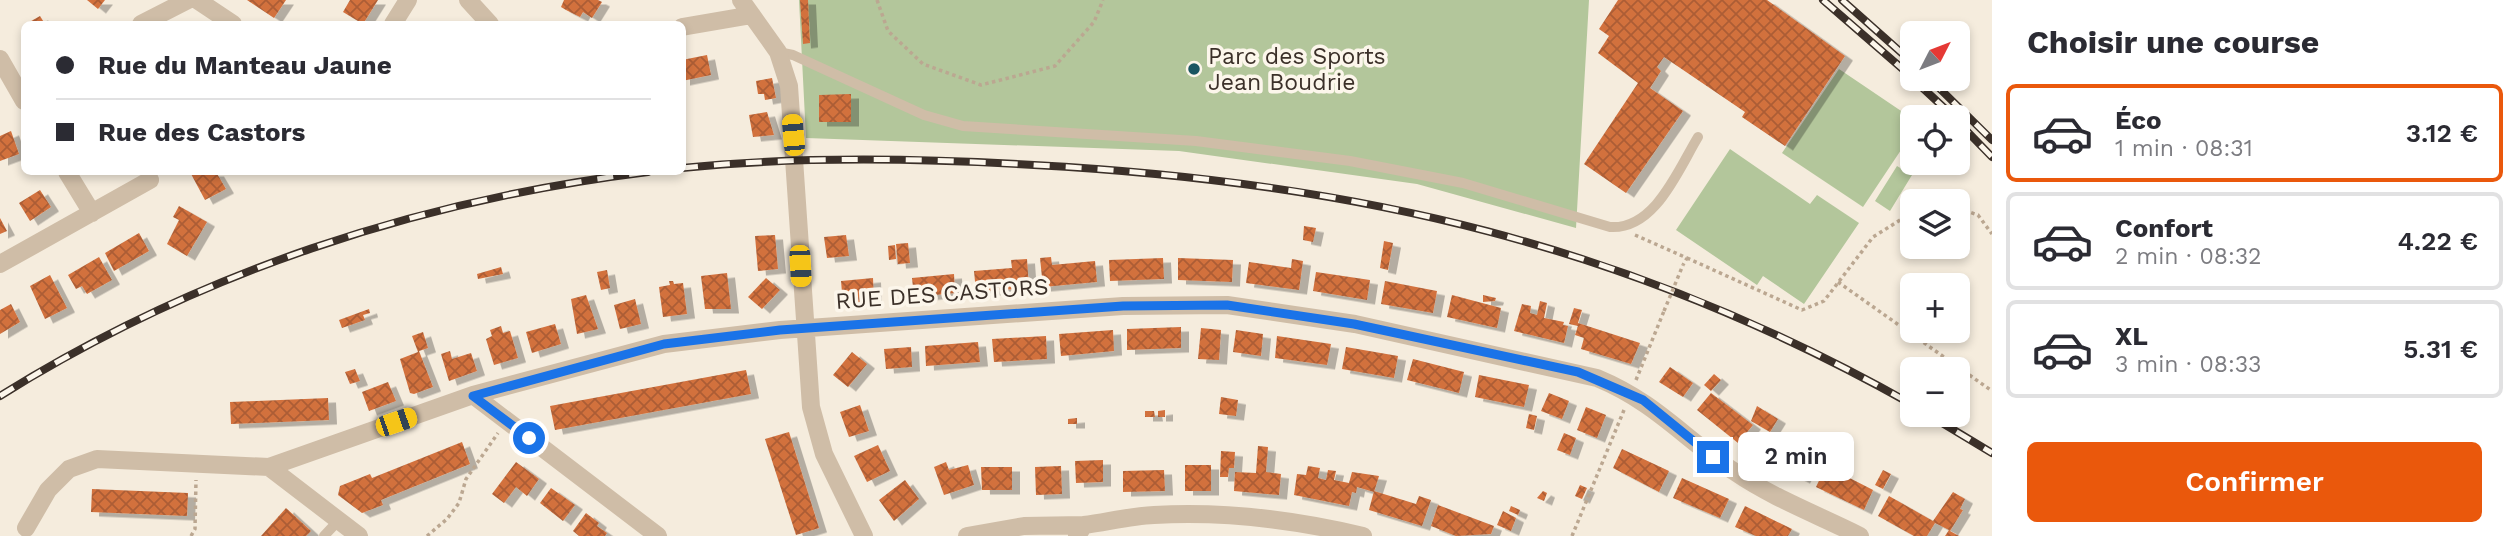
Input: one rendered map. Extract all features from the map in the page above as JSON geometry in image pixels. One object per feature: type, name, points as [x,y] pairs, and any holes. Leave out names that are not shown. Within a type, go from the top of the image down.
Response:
[{"type":"street","points":[[147,21],[188,0]]},
{"type":"street","points":[[197,0],[228,21]]},
{"type":"street","points":[[395,21],[408,0]]},
{"type":"street","points":[[468,0],[487,21]]},
{"type":"street","points":[[741,0],[778,52],[789,86],[811,407],[824,453],[859,534]]},
{"type":"street","points":[[686,26],[752,15]]},
{"type":"street","points":[[0,59],[21,90]]},
{"type":"street","points":[[0,97],[21,92]]},
{"type":"street","points":[[69,175],[92,214]]},
{"type":"street","points":[[0,264],[150,180]]},
{"type":"street","name":"RUE DES CASTORS","points":[[26,528],[48,490],[69,469],[97,459],[270,467],[473,396],[664,344],[804,329],[1123,306],[1227,305],[1354,324],[1578,372],[1631,393],[1655,408],[1743,478],[1860,536]]},
{"type":"street","points":[[473,396],[658,536]]},
{"type":"street","points":[[270,467],[359,536]]},
{"type":"street","points":[[967,536],[1024,526],[1080,531],[1153,515],[1233,516],[1311,524],[1363,536]]},
{"type":"lane","points":[[778,52],[793,55],[924,115],[963,126],[1196,141],[1312,155],[1463,183],[1610,227],[1624,228],[1638,222],[1653,209],[1698,137]]},
{"type":"lane","points":[[324,536],[339,520]]},
{"type":"path","points":[[877,0],[888,31],[923,64],[981,85],[1055,66],[1094,22],[1102,0]]},
{"type":"path","points":[[1970,212],[1978,215],[1992,234]]},
{"type":"path","points":[[1624,228],[1802,310],[1824,301],[1872,237],[1900,220]]},
{"type":"path","points":[[1572,536],[1687,258]]},
{"type":"path","points":[[1838,282],[1992,391]]},
{"type":"path","points":[[427,536],[447,519],[459,503],[466,479],[507,421]]},
{"type":"path","points":[[191,536],[195,529],[196,464]]},
{"type":"green space","name":"Parc des Sports Jean Boudrie","points":[[799,0],[1589,0],[1576,228],[1417,184],[1179,151],[806,138]]},
{"type":"green space","points":[[1839,69],[1900,110],[1900,152],[1863,207],[1782,153]]},
{"type":"green space","points":[[1730,149],[1810,204],[1817,195],[1859,223],[1804,304],[1763,276],[1757,285],[1676,230]]},
{"type":"green space","points":[[1897,166],[1900,168],[1900,175],[1912,175],[1903,189],[1900,189],[1900,195],[1890,211],[1875,201]]},
{"type":"building","points":[[87,0],[105,0],[98,9]]},
{"type":"building","points":[[247,0],[286,0],[274,18]]},
{"type":"building","points":[[350,0],[378,0],[365,21],[358,21],[343,12]]},
{"type":"building","points":[[564,0],[602,2],[592,18],[583,12],[580,17],[561,7]]},
{"type":"building","points":[[800,0],[808,0],[810,43],[803,44]]},
{"type":"building","points":[[1618,0],[1767,0],[1845,56],[1785,146],[1742,117],[1745,112],[1664,57],[1657,67],[1661,71],[1650,88],[1683,111],[1626,193],[1584,164],[1638,83],[1598,53],[1609,36],[1599,29]]},
{"type":"building","points":[[707,55],[711,75],[686,80],[686,59]]},
{"type":"building","points":[[772,78],[776,98],[765,100],[764,94],[758,94],[756,81]]},
{"type":"building","points":[[851,94],[851,122],[819,122],[819,95]]},
{"type":"building","points":[[767,112],[774,135],[753,137],[749,115]]},
{"type":"building","points":[[11,131],[19,154],[0,161],[0,136]]},
{"type":"building","points":[[192,175],[218,175],[226,189],[205,200]]},
{"type":"building","points":[[40,190],[51,207],[30,221],[19,203]]},
{"type":"building","points":[[179,206],[207,222],[187,256],[167,244],[179,220],[173,217]]},
{"type":"building","points":[[0,218],[7,231],[0,234]]},
{"type":"building","points":[[1304,226],[1316,228],[1313,242],[1303,240]]},
{"type":"building","points":[[139,233],[149,251],[114,271],[105,253]]},
{"type":"building","points":[[775,235],[778,269],[758,271],[755,236]]},
{"type":"building","points":[[846,235],[849,256],[827,258],[824,237]]},
{"type":"building","points":[[1384,241],[1393,243],[1388,270],[1380,268]]},
{"type":"building","points":[[908,243],[910,263],[898,264],[896,244]]},
{"type":"building","points":[[895,245],[896,259],[889,260],[888,246]]},
{"type":"building","points":[[99,257],[112,280],[87,294],[82,286],[76,289],[68,275]]},
{"type":"building","points":[[1051,257],[1052,265],[1095,261],[1097,282],[1043,287],[1040,258]]},
{"type":"building","points":[[1163,258],[1164,279],[1110,281],[1109,260]]},
{"type":"building","points":[[1178,258],[1233,260],[1232,282],[1178,280]]},
{"type":"building","points":[[1027,259],[1029,288],[976,292],[974,271],[1012,268],[1011,260]]},
{"type":"building","points":[[1292,259],[1303,261],[1299,290],[1246,283],[1249,262],[1291,268]]},
{"type":"building","points":[[501,267],[503,274],[478,279],[477,274]]},
{"type":"building","points":[[607,270],[610,288],[601,290],[597,272]]},
{"type":"building","points":[[1316,272],[1370,280],[1367,300],[1313,291]]},
{"type":"building","points":[[727,273],[731,309],[705,309],[701,276]]},
{"type":"building","points":[[954,274],[955,293],[914,297],[912,278]]},
{"type":"building","points":[[50,275],[67,308],[45,319],[30,286]]},
{"type":"building","points":[[766,278],[780,290],[762,309],[748,297]]},
{"type":"building","points":[[873,278],[874,301],[843,304],[841,281]]},
{"type":"building","points":[[669,281],[674,284],[683,283],[687,314],[663,317],[659,287],[670,285]]},
{"type":"building","points":[[1385,281],[1437,291],[1433,313],[1381,304]]},
{"type":"building","points":[[586,295],[598,329],[577,334],[571,299]]},
{"type":"building","points":[[1452,295],[1501,308],[1497,328],[1447,317]]},
{"type":"building","points":[[1483,295],[1496,298],[1495,301],[1483,302]]},
{"type":"building","points":[[635,299],[641,324],[620,329],[614,305]]},
{"type":"building","points":[[1540,301],[1547,303],[1544,318],[1564,322],[1563,325],[1568,326],[1564,343],[1514,331],[1522,304],[1531,306],[1530,313],[1537,315]]},
{"type":"building","points":[[11,304],[20,322],[0,334],[0,310]]},
{"type":"building","points":[[1574,308],[1582,310],[1578,323],[1640,343],[1631,364],[1581,349],[1584,338],[1575,335],[1578,326],[1569,324]]},
{"type":"building","points":[[369,309],[370,313],[363,315],[365,320],[342,328],[339,320]]},
{"type":"building","points":[[555,324],[561,344],[532,353],[526,332]]},
{"type":"building","points":[[501,326],[503,333],[510,331],[518,358],[494,365],[486,339],[492,336],[490,330]]},
{"type":"building","points":[[1181,327],[1181,348],[1127,350],[1127,329]]},
{"type":"building","points":[[1201,328],[1221,330],[1219,360],[1198,359]]},
{"type":"building","points":[[1113,330],[1114,351],[1061,356],[1059,334]]},
{"type":"building","points":[[1236,330],[1263,334],[1261,356],[1233,352]]},
{"type":"building","points":[[423,332],[428,348],[419,351],[433,387],[414,394],[410,393],[400,359],[418,352],[412,336]]},
{"type":"building","points":[[1046,336],[1047,359],[994,362],[992,339]]},
{"type":"building","points":[[1277,336],[1331,344],[1327,365],[1275,358]]},
{"type":"building","points":[[978,342],[980,362],[926,366],[925,346]]},
{"type":"building","points":[[911,347],[912,367],[886,369],[884,349]]},
{"type":"building","points":[[1346,347],[1398,356],[1394,378],[1342,369]]},
{"type":"building","points":[[450,351],[452,359],[471,353],[477,371],[449,381],[441,354]]},
{"type":"building","points":[[852,352],[867,364],[848,387],[833,375]]},
{"type":"building","points":[[1413,359],[1464,372],[1459,393],[1407,380]]},
{"type":"building","points":[[1670,367],[1693,383],[1683,397],[1659,382]]},
{"type":"building","points":[[355,369],[360,381],[350,384],[345,372]]},
{"type":"building","points":[[746,370],[751,394],[555,430],[550,406]]},
{"type":"building","points":[[1714,374],[1721,380],[1711,391],[1704,385]]},
{"type":"building","points":[[1479,375],[1529,385],[1524,407],[1475,397]]},
{"type":"building","points":[[388,382],[396,401],[369,411],[362,392]]},
{"type":"building","points":[[1549,393],[1569,401],[1562,419],[1541,411]]},
{"type":"building","points":[[1711,393],[1753,425],[1738,443],[1697,410]]},
{"type":"building","points":[[1221,397],[1238,400],[1236,416],[1219,414]]},
{"type":"building","points":[[328,398],[329,420],[231,424],[230,402]]},
{"type":"building","points":[[860,405],[869,431],[849,437],[840,412]]},
{"type":"building","points":[[1757,406],[1778,419],[1770,432],[1751,421]]},
{"type":"building","points":[[1586,407],[1606,415],[1597,438],[1577,430]]},
{"type":"building","points":[[1165,410],[1165,417],[1158,417],[1158,411]]},
{"type":"building","points":[[1145,411],[1154,411],[1155,417],[1145,417]]},
{"type":"building","points":[[1529,414],[1537,416],[1534,430],[1526,428]]},
{"type":"building","points":[[1077,418],[1077,424],[1068,424],[1068,419]]},
{"type":"building","points":[[789,432],[819,528],[796,535],[765,439]]},
{"type":"building","points":[[1564,433],[1576,438],[1570,455],[1557,450]]},
{"type":"building","points":[[1822,433],[1839,443],[1829,463],[1821,459],[1824,453],[1814,448]]},
{"type":"building","points":[[1766,435],[1813,459],[1802,479],[1756,455]]},
{"type":"building","points":[[462,442],[470,464],[381,500],[383,505],[362,513],[338,495],[340,486],[370,474],[372,478]]},
{"type":"building","points":[[878,445],[890,471],[867,482],[854,456]]},
{"type":"building","points":[[1258,446],[1268,447],[1266,472],[1281,474],[1279,495],[1234,491],[1235,472],[1256,473]]},
{"type":"building","points":[[1622,449],[1669,471],[1659,492],[1613,468]]},
{"type":"building","points":[[1221,451],[1235,452],[1234,468],[1229,468],[1228,477],[1220,477]]},
{"type":"building","points":[[1103,460],[1103,482],[1076,483],[1075,461]]},
{"type":"building","points":[[516,462],[539,479],[527,496],[516,487],[504,503],[492,494]]},
{"type":"building","points":[[946,462],[949,470],[968,465],[974,485],[944,495],[934,467]]},
{"type":"building","points":[[1185,465],[1211,465],[1211,491],[1185,491]]},
{"type":"building","points":[[1061,466],[1062,494],[1036,495],[1035,467]]},
{"type":"building","points":[[1308,466],[1320,468],[1318,478],[1326,480],[1328,470],[1336,471],[1334,480],[1349,483],[1352,472],[1379,476],[1374,492],[1357,487],[1356,493],[1352,492],[1349,506],[1294,495],[1297,474],[1306,475]]},
{"type":"building","points":[[1826,466],[1873,490],[1864,510],[1816,487]]},
{"type":"building","points":[[981,467],[1012,467],[1012,490],[982,490]]},
{"type":"building","points":[[1164,470],[1165,491],[1123,492],[1123,471]]},
{"type":"building","points":[[1883,470],[1891,474],[1883,489],[1875,485]]},
{"type":"building","points":[[1682,478],[1729,499],[1720,518],[1673,498]]},
{"type":"building","points":[[905,480],[919,499],[894,521],[879,500]]},
{"type":"building","points":[[1580,485],[1587,488],[1582,499],[1575,496]]},
{"type":"building","points":[[551,488],[575,505],[563,521],[540,503]]},
{"type":"building","points":[[92,489],[188,493],[187,516],[91,512]]},
{"type":"building","points":[[1374,491],[1416,504],[1419,496],[1431,500],[1422,526],[1369,510]]},
{"type":"building","points":[[1543,491],[1547,493],[1544,501],[1537,498]]},
{"type":"building","points":[[1953,492],[1965,499],[1960,509],[1963,510],[1950,531],[1959,536],[1945,536],[1949,530],[1935,523],[1927,536],[1914,536],[1878,516],[1889,496],[1933,521]]},
{"type":"building","points":[[1438,505],[1494,526],[1491,534],[1456,536],[1431,526]]},
{"type":"building","points":[[1511,506],[1520,510],[1518,515],[1509,511]]},
{"type":"building","points":[[1745,506],[1792,529],[1788,536],[1756,536],[1735,527]]},
{"type":"building","points":[[286,508],[311,531],[306,536],[261,536]]},
{"type":"building","points":[[1503,511],[1516,518],[1511,531],[1497,525]]},
{"type":"building","points":[[586,513],[599,523],[597,526],[607,533],[605,536],[579,536],[573,531]]},
{"type":"railway","points":[[1823,0],[1900,67]]},
{"type":"railway","points":[[1842,0],[1900,51]]},
{"type":"railway","points":[[1926,91],[1941,105]]},
{"type":"railway","points":[[1942,91],[1992,140]]},
{"type":"railway","points":[[1970,134],[1992,157]]},
{"type":"railway","points":[[686,168],[770,161],[858,159],[1034,165],[1153,174],[1267,187],[1379,206],[1488,231],[1595,263],[1702,302],[1807,349],[1900,398]]},
{"type":"railway","points":[[0,396],[75,352],[152,313],[231,278],[312,248],[477,202],[628,175]]},
{"type":"railway","points":[[1949,427],[1992,453]]},
{"type":"place","name":"Parc des Sports Jean Boudrie","points":[[1194,69]]},
{"type":"route","points":[[529,438],[473,396],[664,344],[780,330],[1123,306],[1227,305],[1354,324],[1578,372],[1615,385],[1643,400],[1713,457]]}]
